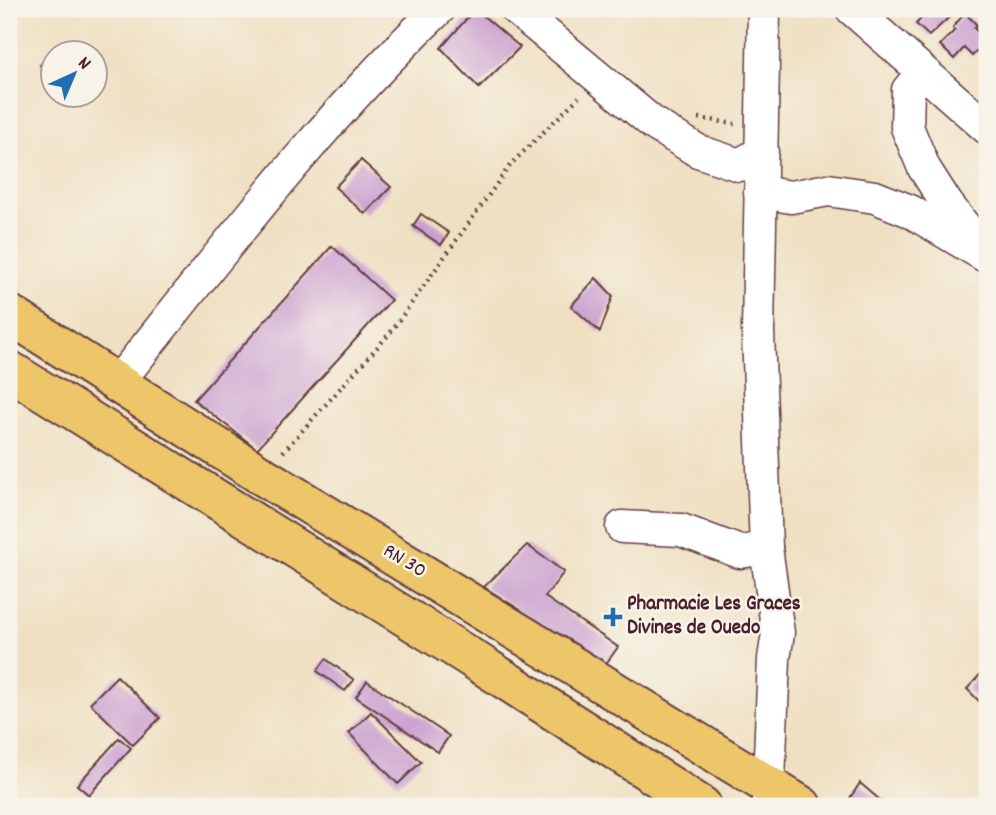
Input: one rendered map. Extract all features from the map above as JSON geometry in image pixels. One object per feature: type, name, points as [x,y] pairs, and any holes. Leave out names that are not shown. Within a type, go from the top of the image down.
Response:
[{"type":"main road","name":"RN 30","points":[[9,314],[769,796],[802,806]]},
{"type":"main road","points":[[9,370],[465,654],[702,806]]},
{"type":"street","points":[[118,383],[337,114],[439,9]]},
{"type":"street","points":[[516,9],[654,124],[698,151],[738,165],[762,152]]},
{"type":"street","points":[[764,9],[758,332],[766,548],[778,634],[774,659],[769,796]]},
{"type":"street","points":[[852,9],[987,128]]},
{"type":"street","points":[[923,72],[908,90],[907,127],[924,168],[987,257]]},
{"type":"street","points":[[760,192],[791,197],[828,190],[875,197],[910,211],[987,257]]},
{"type":"street","points":[[622,527],[681,530],[740,552],[766,548]]},
{"type":"path","points":[[261,475],[390,333],[511,164],[578,97],[591,92],[621,97]]},
{"type":"path","points":[[688,115],[740,125],[762,117]]},
{"type":"building","points":[[475,9],[520,47],[479,88],[441,48]]},
{"type":"building","points":[[921,9],[958,9],[929,36],[916,24],[926,13]]},
{"type":"building","points":[[965,13],[977,25],[974,28],[983,37],[978,42],[982,46],[972,56],[964,48],[954,59],[940,45],[955,30],[953,27]]},
{"type":"building","points":[[361,160],[391,187],[365,214],[335,187]]},
{"type":"building","points":[[421,214],[449,233],[441,245],[413,226]]},
{"type":"building","points":[[332,246],[391,300],[257,449],[194,400]]},
{"type":"building","points":[[596,278],[613,296],[600,332],[571,306]]},
{"type":"building","points":[[527,545],[564,572],[545,597],[618,647],[605,665],[484,587]]},
{"type":"building","points":[[326,659],[354,680],[345,691],[317,671]]},
{"type":"building","points":[[987,667],[987,706],[986,708],[967,689]]},
{"type":"building","points":[[117,676],[160,718],[133,745],[90,703]]},
{"type":"building","points":[[367,681],[449,736],[438,752],[356,697]]},
{"type":"building","points":[[371,712],[421,762],[398,784],[349,733]]},
{"type":"building","points":[[119,738],[131,748],[89,795],[77,785]]},
{"type":"building","points":[[860,783],[887,806],[846,804]]},
{"type":"place","name":"Pharmacie Les Graces Divines de Ouedo","points":[[613,617]]}]
